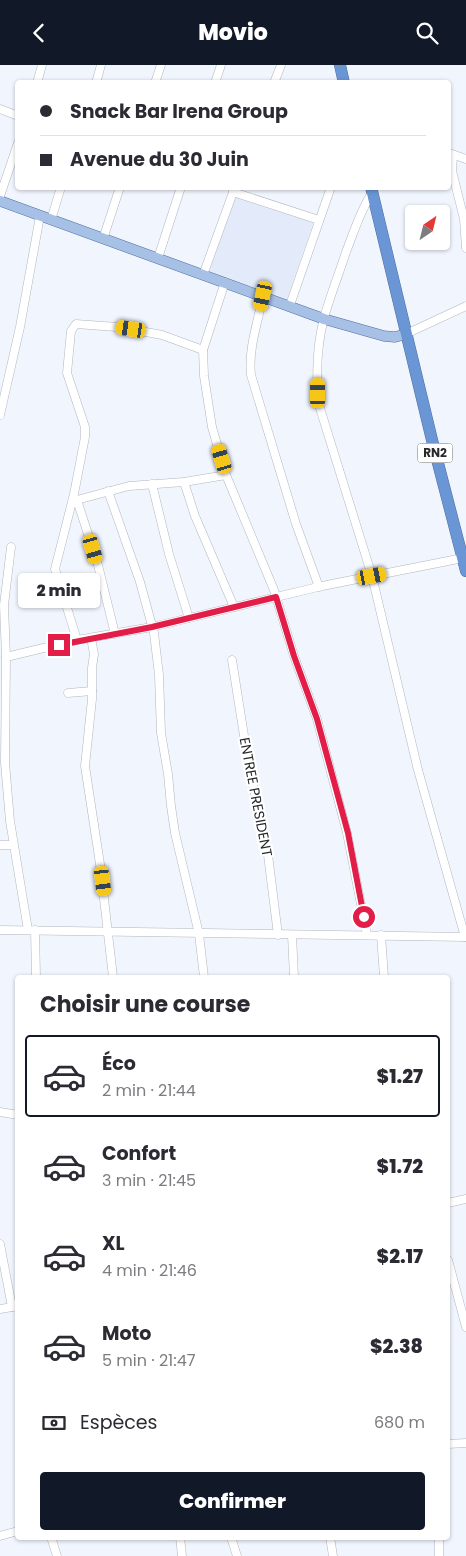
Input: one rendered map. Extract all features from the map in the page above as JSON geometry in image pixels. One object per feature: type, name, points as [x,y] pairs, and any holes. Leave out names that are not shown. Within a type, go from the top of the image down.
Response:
[{"type":"highway","points":[[340,65],[343,80]]},
{"type":"highway","name":"RN2","points":[[372,190],[432,440],[466,571]]},
{"type":"main road","points":[[0,201],[290,305],[324,319],[384,336],[395,337],[406,334]]},
{"type":"street","points":[[38,80],[42,65]]},
{"type":"street","points":[[97,80],[100,65]]},
{"type":"street","points":[[156,80],[161,65]]},
{"type":"street","points":[[216,80],[221,65]]},
{"type":"street","points":[[275,80],[281,65]]},
{"type":"street","points":[[0,109],[15,115]]},
{"type":"street","points":[[0,196],[15,152]]},
{"type":"street","points":[[466,159],[451,154],[452,171],[464,219],[466,249]]},
{"type":"street","points":[[51,220],[60,190]]},
{"type":"street","points":[[104,239],[119,190]]},
{"type":"street","points":[[158,258],[180,190]]},
{"type":"street","points":[[203,275],[234,190]]},
{"type":"street","points":[[237,190],[319,219]]},
{"type":"street","points":[[290,305],[330,190]]},
{"type":"street","points":[[0,930],[465,937],[418,770],[372,576],[322,421],[319,405],[318,363],[324,319],[337,277],[372,190]]},
{"type":"street","points":[[0,415],[20,327],[40,216]]},
{"type":"street","points":[[225,282],[203,350],[204,376],[212,427],[226,475],[276,597],[294,656],[317,719],[348,833],[367,935]]},
{"type":"street","points":[[263,296],[252,348],[251,375],[296,524],[319,587]]},
{"type":"street","points":[[406,334],[466,306]]},
{"type":"street","points":[[76,640],[55,569],[75,500],[85,432],[67,373],[70,331],[76,324],[117,327],[162,335],[203,350]]},
{"type":"street","points":[[75,500],[129,486],[184,482],[226,475]]},
{"type":"street","points":[[184,482],[198,524],[234,607]]},
{"type":"street","points":[[152,484],[169,554],[189,618]]},
{"type":"street","points":[[108,491],[140,581],[156,643],[161,733],[171,806],[175,833],[199,934],[204,975]]},
{"type":"street","points":[[75,500],[98,565],[115,633]]},
{"type":"street","points":[[10,547],[4,598],[6,657],[2,763],[13,845],[31,930],[36,975]]},
{"type":"street","points":[[6,657],[76,640],[152,627],[319,587],[463,558]]},
{"type":"street","points":[[91,638],[94,654],[85,766],[114,975]]},
{"type":"street","name":"ENTREE PRESIDENT","points":[[232,660],[249,767],[267,847],[278,935]]},
{"type":"street","points":[[68,693],[92,691]]},
{"type":"street","points":[[0,845],[13,845]]},
{"type":"street","points":[[292,935],[294,975]]},
{"type":"street","points":[[381,935],[384,975]]},
{"type":"street","points":[[0,1112],[15,1114]]},
{"type":"street","points":[[450,1203],[466,1199]]},
{"type":"street","points":[[0,1244],[15,1306],[0,1309]]},
{"type":"street","points":[[450,1267],[466,1327]]},
{"type":"street","points":[[450,1444],[466,1443]]},
{"type":"street","points":[[0,1536],[15,1532]]},
{"type":"street","points":[[52,1540],[57,1556]]},
{"type":"street","points":[[180,1540],[182,1556]]},
{"type":"street","points":[[233,1540],[237,1556]]},
{"type":"street","points":[[330,1540],[333,1556]]},
{"type":"street","points":[[438,1540],[439,1556]]},
{"type":"shaded area","points":[[235,194],[314,220],[287,299],[209,272]]},
{"type":"route","points":[[59,645],[76,640],[152,627],[276,597],[294,656],[317,719],[348,833],[364,917]]}]
